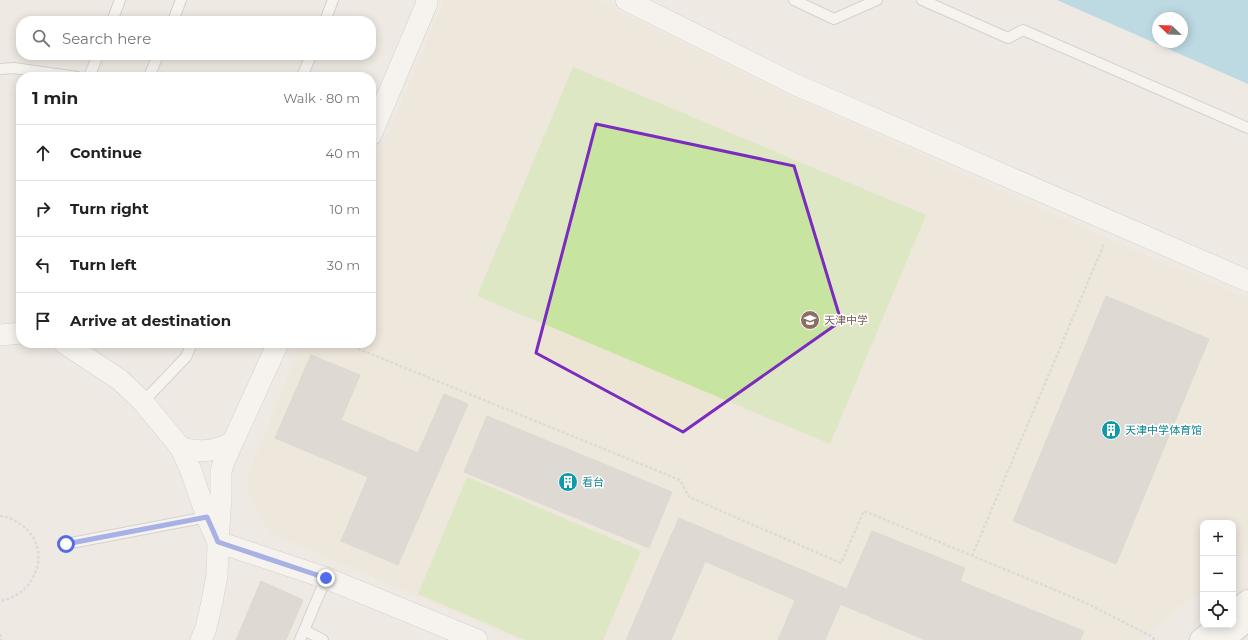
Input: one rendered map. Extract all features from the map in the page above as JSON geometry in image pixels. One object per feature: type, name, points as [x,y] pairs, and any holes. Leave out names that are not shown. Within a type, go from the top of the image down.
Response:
[{"type":"main road","points":[[1236,611],[1248,601]]},
{"type":"main road","points":[[1223,640],[1248,619]]},
{"type":"main road","points":[[1201,640],[1215,628]]},
{"type":"street","points":[[376,124],[427,3],[426,0]]},
{"type":"street","points":[[626,0],[794,84],[1248,281]]},
{"type":"street","points":[[0,335],[16,333]]},
{"type":"street","points":[[72,348],[120,380],[143,402],[181,448],[218,542],[326,578],[477,640]]},
{"type":"street","points":[[200,640],[206,628],[217,575],[221,471],[232,443],[276,348]]},
{"type":"street","points":[[181,448],[202,452],[223,447],[232,443]]},
{"type":"lane","points":[[114,16],[120,0]]},
{"type":"lane","points":[[174,16],[181,0]]},
{"type":"lane","points":[[327,16],[333,0]]},
{"type":"lane","points":[[794,0],[834,18],[877,0]]},
{"type":"lane","points":[[922,0],[1008,38],[1023,30],[1248,128]]},
{"type":"lane","points":[[91,72],[96,60]]},
{"type":"lane","points":[[151,72],[156,60]]},
{"type":"lane","points":[[304,72],[309,60]]},
{"type":"lane","points":[[0,69],[14,68],[42,72]]},
{"type":"lane","points":[[143,402],[186,357],[190,348]]},
{"type":"lane","points":[[66,544],[207,517]]},
{"type":"lane","points":[[323,640],[302,635],[326,578]]},
{"type":"path","points":[[972,556],[1104,244]]},
{"type":"path","points":[[356,348],[680,480],[689,497],[841,563],[864,511],[1084,602],[1151,636],[1155,640]]},
{"type":"path","points":[[0,516],[16,520],[27,529],[35,541],[38,555],[37,569],[31,582],[21,593],[9,600],[0,602]]},
{"type":"path","points":[[0,634],[1,640]]},
{"type":"highlighted area","points":[[596,124],[794,166],[841,321],[683,432],[536,353]]},
{"type":"shaded area","name":"天津中学","points":[[444,0],[596,0],[794,98],[1115,242],[1248,298],[1248,550],[1236,560],[1236,520],[1200,520],[1200,590],[1140,640],[519,640],[273,534],[261,521],[248,492],[247,477],[299,348],[376,348],[376,163]]},
{"type":"green space","points":[[573,67],[926,215],[830,444],[477,296]]},
{"type":"green space","points":[[467,477],[641,551],[603,640],[525,640],[418,594]]},
{"type":"water","points":[[1057,0],[1248,0],[1248,84],[1166,48],[1188,48],[1188,12],[1152,12],[1152,42]]},
{"type":"building","name":"天津中学体育馆","points":[[1106,296],[1209,339],[1116,564],[1013,521]]},
{"type":"building","points":[[311,355],[360,375],[341,420],[418,453],[444,394],[468,404],[398,565],[341,541],[368,477],[275,438]]},
{"type":"building","name":"看台","points":[[487,416],[672,492],[649,548],[464,472]]},
{"type":"building","points":[[679,518],[847,589],[825,640],[778,640],[795,600],[667,545]]},
{"type":"building","points":[[872,531],[965,568],[960,581],[1084,631],[1080,640],[925,640],[840,604]]},
{"type":"building","points":[[667,545],[705,562],[671,640],[626,640]]},
{"type":"building","points":[[261,581],[303,600],[286,640],[236,640]]},
{"type":"place","name":"天津中学","points":[[810,320]]},
{"type":"place","name":"天津中学体育馆","points":[[1111,430]]},
{"type":"place","name":"看台","points":[[568,482]]},
{"type":"route","points":[[66,544],[207,517],[218,542],[326,578]]}]
